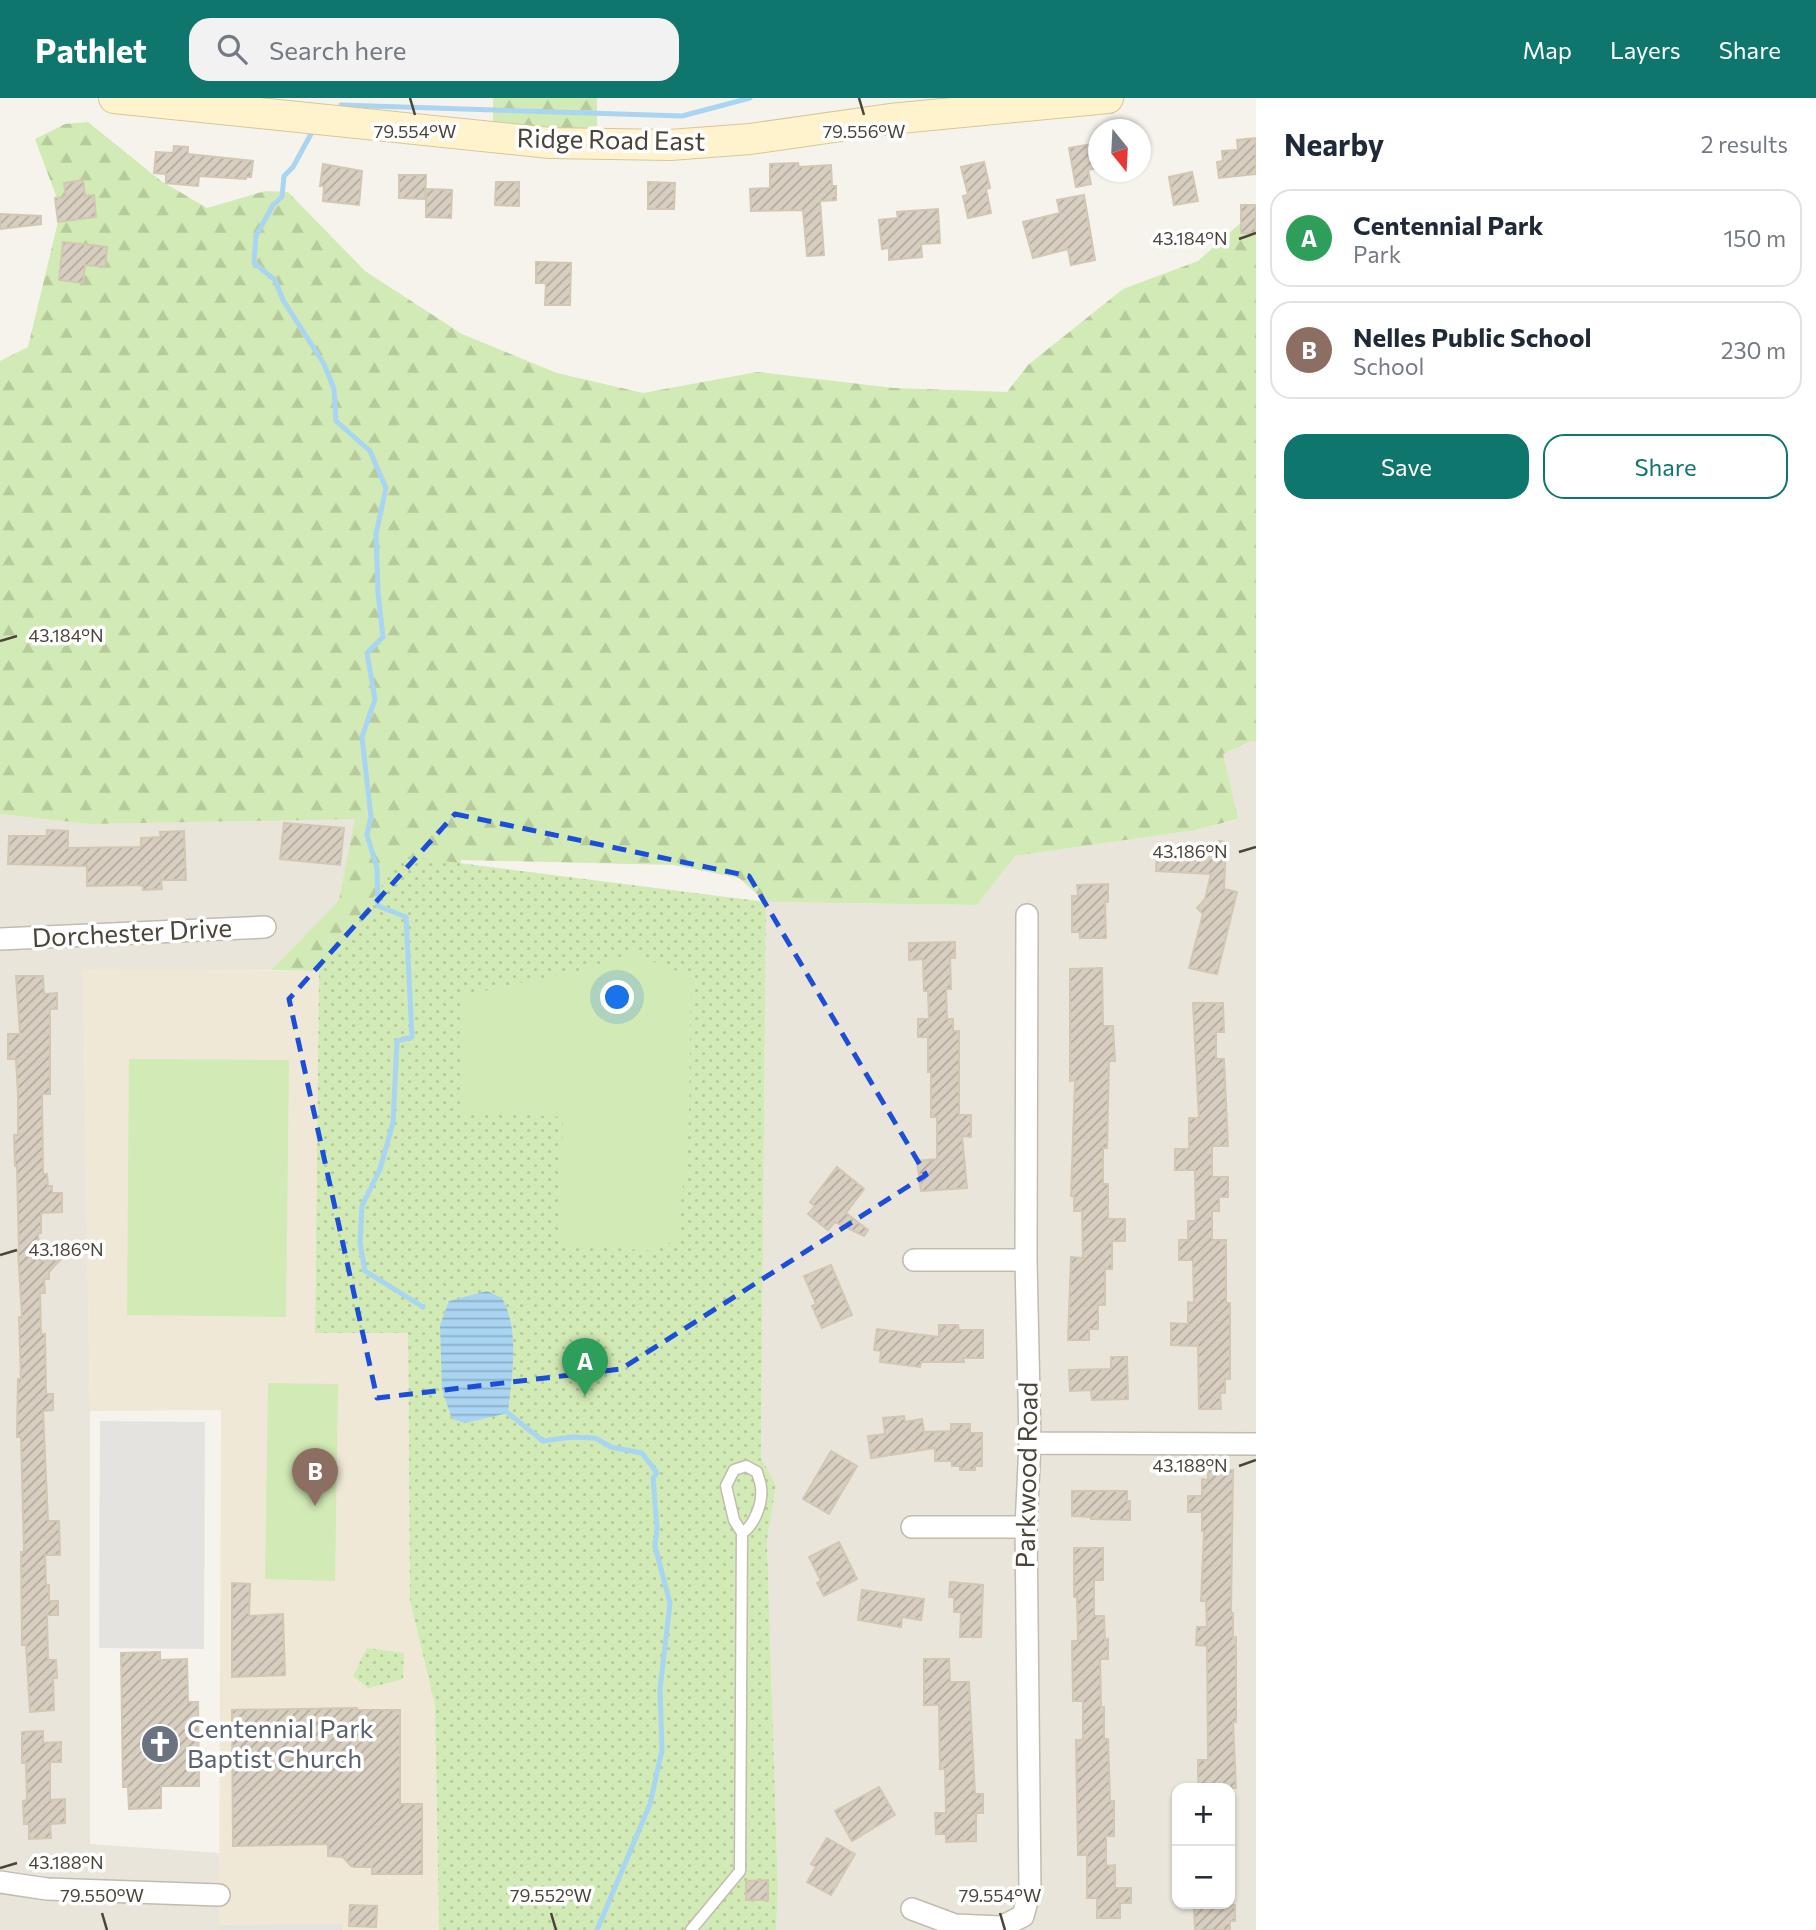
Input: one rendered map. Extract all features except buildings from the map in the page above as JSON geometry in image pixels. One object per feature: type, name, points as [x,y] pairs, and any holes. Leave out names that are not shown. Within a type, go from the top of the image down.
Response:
[{"type":"main road","name":"Ridge Road East","points":[[114,98],[550,142],[670,145],[750,139],[890,119],[1108,98]]},
{"type":"street","name":"Parkwood Road","points":[[912,1909],[955,1925],[1001,1927],[1023,1916],[1030,1890],[1026,1527],[1030,1443],[1026,1260],[1027,915]]},
{"type":"street","name":"Dorchester Drive","points":[[0,939],[265,927]]},
{"type":"street","points":[[914,1260],[1026,1260]]},
{"type":"street","points":[[1030,1443],[1256,1444]]},
{"type":"street","points":[[912,1527],[1026,1527]]},
{"type":"street","points":[[0,1882],[47,1889],[219,1895]]},
{"type":"lane","points":[[691,1930],[740,1871],[742,1534],[734,1520],[726,1486],[734,1471],[746,1466],[757,1472],[762,1489],[750,1529],[742,1534]]},
{"type":"highlighted area","points":[[455,814],[749,876],[926,1175],[621,1369],[377,1398],[289,999]]},
{"type":"shaded area","points":[[1253,741],[1256,742],[1256,1930],[776,1930],[778,1890],[767,1539],[776,1485],[761,1459],[766,902],[977,905],[1015,856],[1196,830],[1237,820],[1223,754]]},
{"type":"shaded area","points":[[0,814],[89,824],[356,818],[339,900],[271,970],[83,970],[90,1411],[90,1844],[219,1853],[219,1930],[0,1930]]},
{"type":"shaded area","points":[[83,969],[319,971],[315,1333],[408,1332],[410,1601],[435,1705],[439,1930],[219,1930],[221,1410],[90,1411]]},
{"type":"shaded area","points":[[100,1421],[205,1422],[204,1649],[99,1648]]},
{"type":"shaded area","points":[[342,1924],[342,1930],[219,1930],[219,1925]]},
{"type":"green space","points":[[493,98],[597,98],[597,140],[493,126]]},
{"type":"green space","points":[[88,122],[161,181],[207,208],[265,191],[288,192],[365,271],[462,334],[557,373],[643,393],[757,372],[894,388],[1007,392],[1028,365],[1123,289],[1198,261],[1256,209],[1256,742],[1252,741],[1223,754],[1238,819],[1196,830],[1015,856],[977,905],[766,902],[739,878],[674,865],[461,860],[423,1042],[420,1322],[319,971],[271,970],[339,900],[355,819],[89,824],[0,814],[0,361],[28,347],[61,209],[35,139],[65,124]]},
{"type":"green space","points":[[404,856],[766,902],[761,1458],[776,1485],[767,1540],[778,1890],[776,1930],[439,1930],[435,1705],[410,1601],[408,1333],[315,1333],[319,971]]},
{"type":"green space","points":[[633,954],[691,976],[689,1119],[678,1238],[655,1251],[560,1244],[563,1117],[460,1111],[460,996],[586,969]]},
{"type":"green space","points":[[129,1059],[289,1060],[286,1317],[127,1315]]},
{"type":"green space","points":[[268,1383],[338,1384],[335,1581],[265,1579]]},
{"type":"green space","points":[[367,1648],[404,1653],[403,1679],[368,1688],[353,1676]]},
{"type":"water","points":[[487,1291],[502,1298],[511,1325],[513,1354],[508,1413],[465,1423],[452,1419],[442,1389],[440,1325],[449,1301]]},
{"type":"waterway","points":[[341,105],[682,116],[750,98]]},
{"type":"waterway","points":[[311,134],[293,167],[284,176],[282,197],[273,205],[256,236],[254,263],[275,280],[283,300],[324,364],[334,389],[336,421],[370,451],[386,488],[376,534],[383,637],[367,653],[375,699],[362,737],[371,817],[367,835],[377,868],[378,906],[406,917],[412,1037],[397,1041],[393,1123],[380,1169],[362,1206],[360,1243],[365,1271],[423,1307]]},
{"type":"waterway","points":[[508,1413],[543,1441],[571,1437],[595,1438],[611,1447],[642,1453],[657,1473],[653,1478],[657,1528],[655,1546],[670,1603],[660,1689],[662,1750],[650,1804],[597,1930]]},
{"type":"place","name":"Centennial Park","points":[[585,1396]]},
{"type":"place","name":"Nelles Public School","points":[[315,1506]]},
{"type":"place","name":"Centennial Park Baptist Church","points":[[160,1744]]}]
